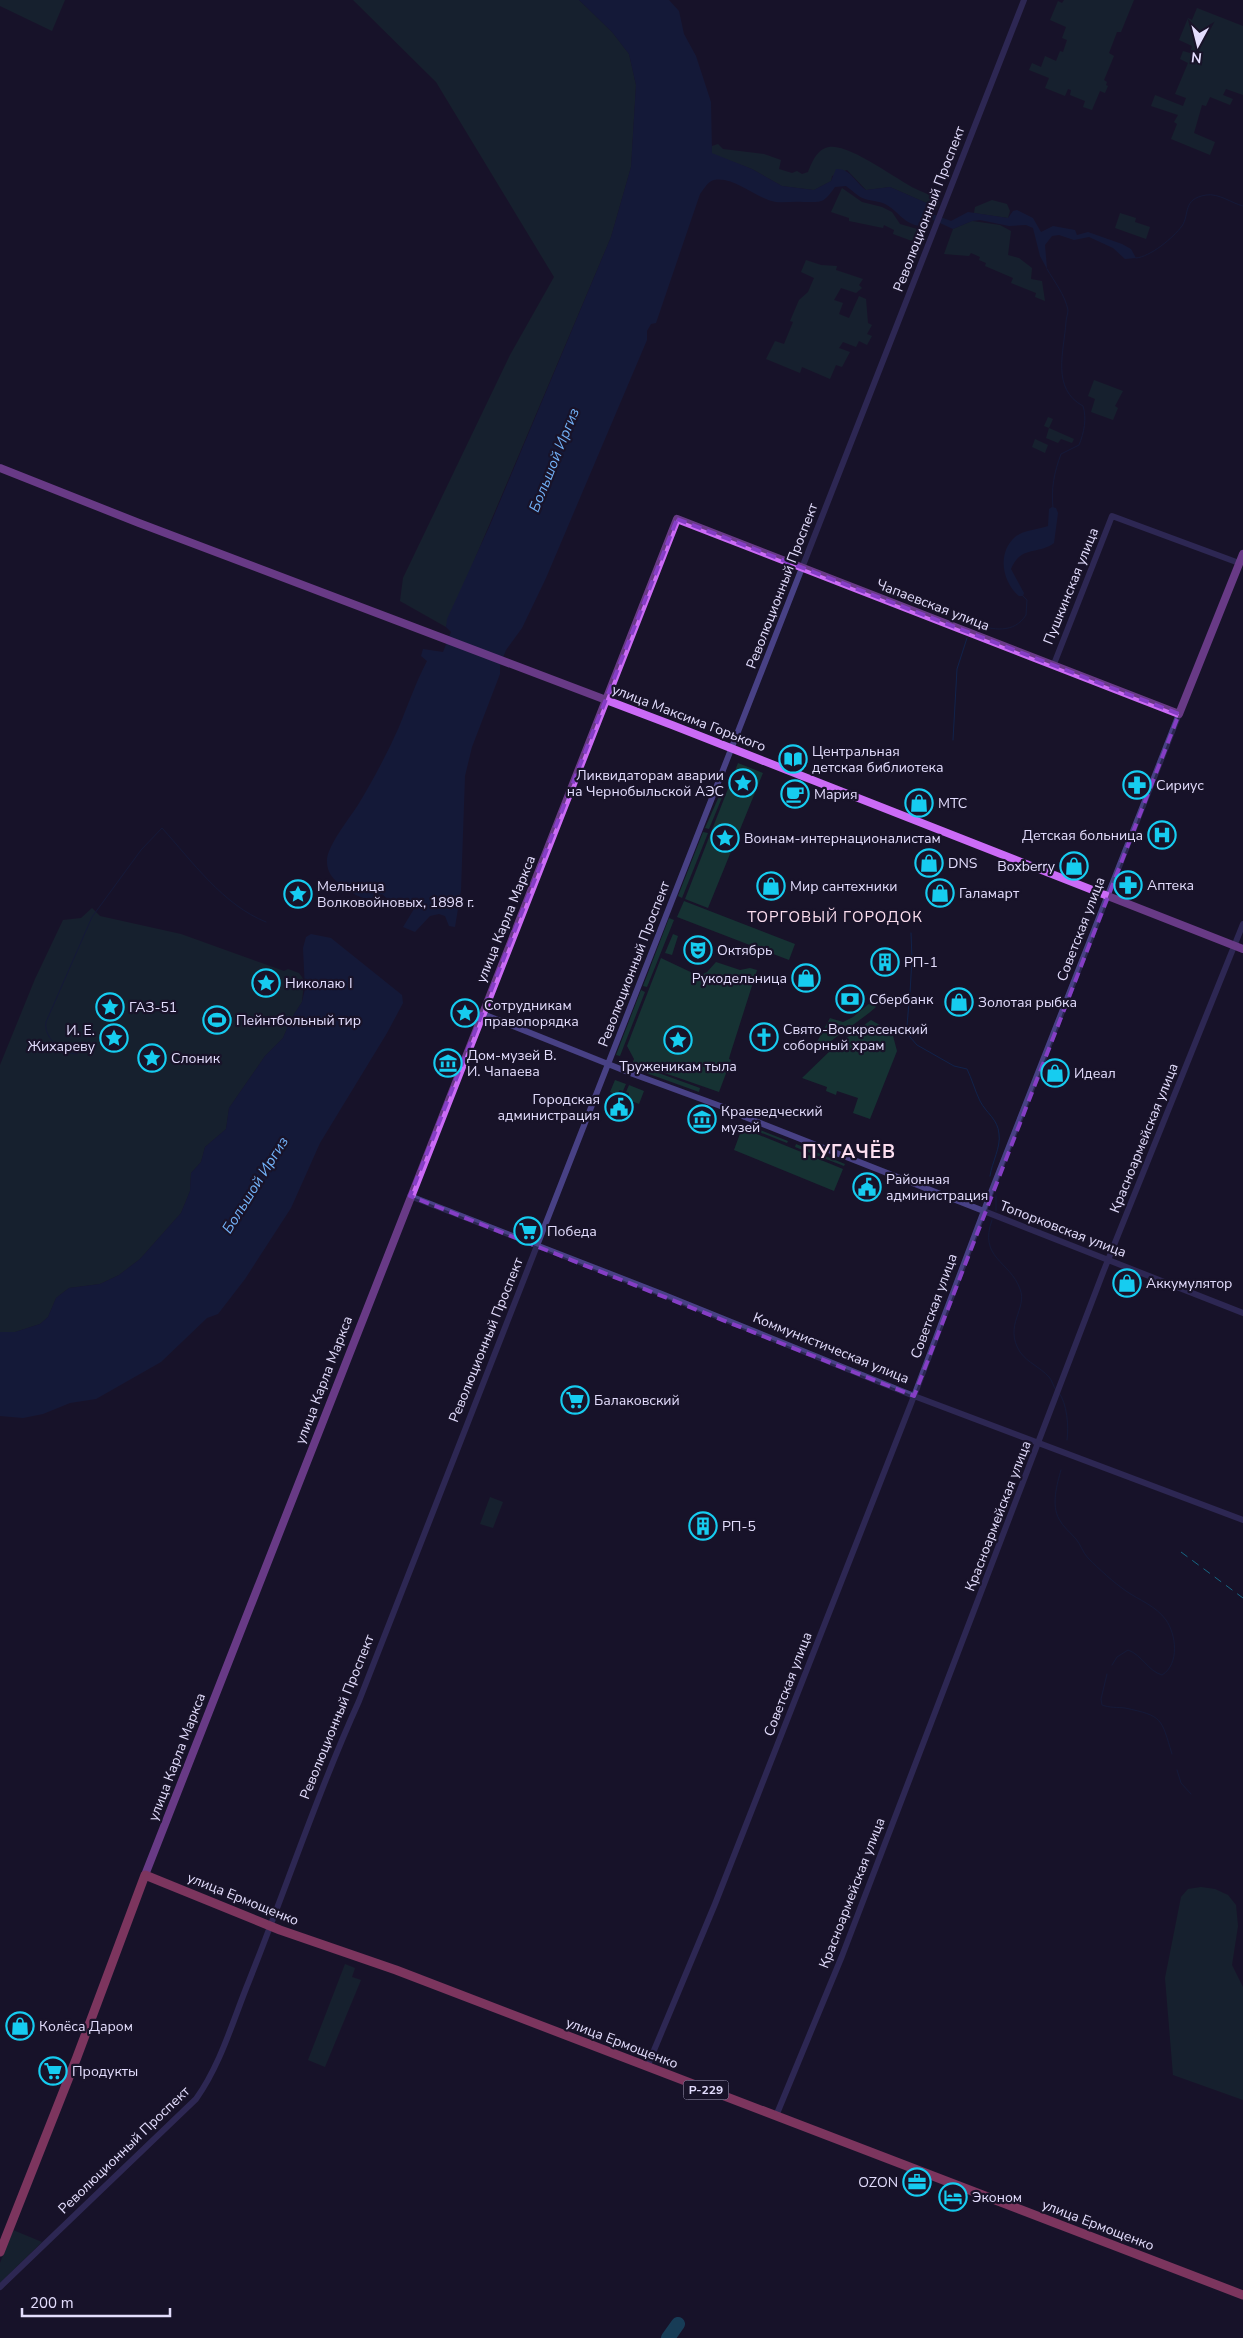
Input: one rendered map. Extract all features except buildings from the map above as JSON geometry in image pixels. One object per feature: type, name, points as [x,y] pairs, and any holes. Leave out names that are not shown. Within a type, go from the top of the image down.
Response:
[{"type":"highway","name":"улица Ермощенко","points":[[145,1875],[270,1926],[396,1970],[1243,2295]]},
{"type":"highway","name":"улица Карла Маркса","points":[[0,2252],[145,1875]]},
{"type":"main road","name":"улица Максима Горького","points":[[0,468],[139,523],[606,699],[1243,948]]},
{"type":"main road","name":"Чапаевская улица","points":[[678,519],[1179,714]]},
{"type":"main road","name":"улица Карла Маркса","points":[[145,1875],[410,1196],[678,519]]},
{"type":"main road","name":"Советская улица","points":[[1179,714],[1243,554]]},
{"type":"street","name":"Революционный Проспект","points":[[0,2287],[196,2099],[211,2073],[270,1926],[333,1758],[359,1700],[609,1064],[1024,0]]},
{"type":"street","name":"Пушкинская улица","points":[[1054,664],[1112,516],[1239,563]]},
{"type":"street","name":"Советская улица","points":[[647,2067],[716,1904],[914,1396],[983,1212],[1179,714]]},
{"type":"street","name":"Красноармейская улица","points":[[776,2116],[842,1956],[1108,1260],[1243,924]]},
{"type":"street","name":"Топорковская улица","points":[[483,1014],[1243,1313]]},
{"type":"street","name":"Коммунистическая улица","points":[[410,1196],[914,1396],[1039,1444],[1168,1490],[1243,1520]]},
{"type":"highlighted area","points":[[677,519],[1179,714],[914,1396],[410,1196]]},
{"type":"green space","points":[[0,0],[65,0],[52,31],[0,6]]},
{"type":"green space","points":[[353,0],[579,0],[612,32],[629,54],[636,85],[631,167],[611,237],[446,627],[400,601],[403,578],[510,355],[554,277],[436,82]]},
{"type":"green space","points":[[1064,0],[1134,0],[1121,32],[1117,32],[1109,53],[1114,56],[1104,80],[1108,86],[1105,93],[1100,91],[1092,110],[1083,107],[1085,101],[1070,95],[1071,90],[1068,89],[1065,96],[1045,88],[1049,78],[1029,70],[1032,63],[1041,67],[1045,56],[1056,61],[1060,51],[1063,52],[1067,40],[1062,38],[1066,27],[1050,20],[1058,1],[1062,3]]},
{"type":"green space","points":[[1197,8],[1243,26],[1243,95],[1226,89],[1223,95],[1233,99],[1230,105],[1210,97],[1206,106],[1202,105],[1194,133],[1215,142],[1210,155],[1171,139],[1177,124],[1174,122],[1178,115],[1151,106],[1155,95],[1183,106],[1186,98],[1175,94],[1188,63],[1180,59],[1183,51],[1190,53],[1192,46],[1179,40],[1188,18],[1192,20]]},
{"type":"green space","points":[[718,144],[723,149],[764,154],[781,160],[779,169],[792,173],[797,171],[802,174],[808,172],[821,150],[829,147],[838,147],[873,163],[939,202],[936,210],[932,211],[929,204],[890,187],[866,190],[847,170],[832,176],[831,181],[814,190],[782,186],[752,169],[712,154],[712,146]]},
{"type":"green space","points":[[842,188],[862,202],[882,207],[892,212],[900,224],[917,229],[912,241],[893,234],[894,230],[884,225],[883,228],[849,221],[849,218],[831,212]]},
{"type":"green space","points":[[992,200],[1007,204],[1010,211],[1008,218],[974,213],[975,207]]},
{"type":"green space","points":[[1120,213],[1136,218],[1135,222],[1150,227],[1146,239],[1115,228]]},
{"type":"green space","points":[[972,221],[1000,225],[1011,231],[1008,255],[1019,258],[1032,268],[1031,279],[1042,281],[1045,301],[1035,297],[1036,293],[1011,283],[1013,278],[985,266],[986,263],[979,260],[980,257],[971,253],[969,256],[944,254],[953,229]]},
{"type":"green space","points":[[806,260],[821,265],[837,266],[836,270],[863,279],[859,285],[862,288],[856,293],[841,288],[834,300],[843,303],[839,314],[849,318],[859,296],[866,299],[868,323],[872,325],[867,334],[872,336],[867,345],[859,341],[856,347],[843,342],[839,348],[850,352],[842,367],[836,365],[830,379],[802,367],[800,373],[766,359],[775,341],[784,344],[793,322],[790,321],[799,300],[808,292],[814,278],[801,272]]},
{"type":"green space","points":[[1094,380],[1123,391],[1115,406],[1118,408],[1113,420],[1091,412],[1095,399],[1088,396]]},
{"type":"green space","points":[[1048,417],[1053,419],[1049,428],[1044,426]]},
{"type":"green space","points":[[1049,428],[1074,439],[1072,443],[1061,439],[1058,443],[1046,438]]},
{"type":"green space","points":[[1035,439],[1048,445],[1045,453],[1032,447]]},
{"type":"green space","points":[[738,763],[763,773],[708,908],[685,899]]},
{"type":"green space","points":[[720,794],[723,795],[709,829],[705,828]]},
{"type":"green space","points":[[703,832],[708,833],[682,898],[678,896]]},
{"type":"green space","points":[[684,901],[795,944],[789,960],[677,917]]},
{"type":"green space","points":[[92,908],[100,916],[181,934],[284,971],[288,969],[299,973],[304,980],[302,1002],[291,1019],[283,1038],[265,1056],[229,1108],[226,1129],[205,1147],[201,1162],[191,1173],[190,1191],[181,1213],[140,1259],[119,1275],[100,1284],[69,1288],[56,1298],[48,1317],[40,1324],[15,1332],[0,1332],[0,1065],[35,979],[63,920],[81,918]]},
{"type":"green space","points":[[669,918],[674,920],[647,987],[643,986]]},
{"type":"green space","points":[[673,934],[678,936],[672,955],[665,953]]},
{"type":"green space","points":[[661,958],[699,976],[707,972],[716,962],[740,970],[750,968],[757,970],[730,1055],[729,1059],[731,1060],[719,1092],[633,1062],[634,1059],[627,1046]]},
{"type":"green space","points":[[641,990],[645,992],[620,1056],[616,1055]]},
{"type":"green space","points":[[871,1002],[876,1007],[869,1013],[833,1039],[820,1051],[813,1049],[830,1018],[843,1022],[853,1017]]},
{"type":"green space","points":[[871,1020],[892,1032],[897,1051],[870,1119],[853,1113],[858,1098],[837,1091],[836,1095],[826,1091],[827,1087],[802,1078],[833,1048]]},
{"type":"green space","points":[[639,1066],[700,1088],[699,1092],[638,1070]]},
{"type":"green space","points":[[615,1080],[626,1084],[623,1091],[620,1090],[616,1095],[610,1092]]},
{"type":"green space","points":[[629,1085],[644,1091],[639,1104],[629,1100],[629,1093],[626,1092]]},
{"type":"green space","points":[[745,1124],[788,1141],[787,1143],[744,1126]]},
{"type":"green space","points":[[742,1128],[843,1169],[834,1191],[734,1150]]},
{"type":"green space","points":[[796,1144],[845,1164],[844,1166],[795,1147]]},
{"type":"green space","points":[[490,1497],[503,1502],[493,1528],[480,1524]]},
{"type":"green space","points":[[1201,1887],[1215,1889],[1228,1895],[1236,1905],[1238,1926],[1232,1965],[1243,1987],[1243,2100],[1173,2075],[1165,1978],[1181,1897],[1188,1889]]},
{"type":"green space","points":[[345,1964],[355,1968],[352,1977],[361,1980],[325,2067],[308,2060]]},
{"type":"green space","points":[[13,2230],[42,2242],[0,2283],[0,2263]]},
{"type":"water","name":"Большой Иргиз","points":[[579,0],[669,0],[679,11],[684,34],[696,56],[711,102],[712,153],[752,169],[782,186],[814,190],[831,181],[836,169],[841,169],[849,173],[866,190],[890,187],[929,204],[930,213],[951,221],[968,212],[1008,218],[1013,211],[1017,210],[1033,218],[1041,232],[1053,226],[1075,230],[1077,235],[1088,232],[1122,244],[1131,249],[1136,258],[1125,259],[1113,248],[1089,237],[1074,240],[1059,235],[1052,236],[1045,245],[1047,269],[1040,256],[1033,228],[1026,225],[1009,226],[980,220],[972,221],[953,229],[929,218],[925,225],[919,226],[908,222],[885,204],[862,198],[846,186],[835,187],[828,197],[818,202],[776,202],[761,197],[730,181],[714,180],[708,184],[700,194],[656,323],[651,324],[647,331],[647,340],[546,578],[522,628],[506,650],[500,665],[500,674],[472,747],[465,776],[461,890],[455,927],[449,926],[445,916],[439,914],[430,916],[415,932],[403,927],[414,909],[412,903],[390,901],[382,894],[369,898],[353,893],[331,875],[327,866],[328,855],[334,840],[369,786],[399,727],[427,661],[421,656],[423,649],[443,652],[451,632],[446,627],[447,619],[490,525],[611,237],[631,167],[636,85],[629,54],[612,32]]},
{"type":"water","points":[[1052,507],[1056,508],[1058,513],[1054,543],[1048,547],[1020,556],[1011,569],[1024,593],[1023,596],[1019,596],[1013,590],[1006,575],[1004,559],[1006,551],[1009,544],[1018,535],[1026,531],[1048,526],[1049,509]]},
{"type":"water","name":"Большой Иргиз","points":[[311,934],[331,938],[402,995],[403,1003],[387,1033],[320,1143],[291,1208],[245,1279],[218,1314],[207,1318],[161,1362],[96,1399],[70,1403],[43,1414],[23,1418],[0,1416],[0,1332],[15,1332],[40,1324],[48,1317],[56,1298],[69,1288],[100,1284],[119,1275],[140,1259],[181,1213],[190,1191],[191,1173],[201,1162],[205,1147],[226,1129],[229,1108],[265,1056],[283,1038],[291,1019],[302,1002],[305,989],[303,948],[306,937]]},
{"type":"waterway","points":[[1136,258],[1154,251],[1173,236],[1182,226],[1190,203],[1198,197],[1216,195],[1243,206]]},
{"type":"waterway","points":[[1047,269],[1062,294],[1068,310],[1062,357],[1063,380],[1073,399],[1083,406],[1085,415],[1084,431],[1079,445],[1061,454],[1053,487],[1053,508]]},
{"type":"waterway","points":[[971,627],[974,624],[988,628],[1003,629],[1015,625],[1026,615],[1027,600],[1023,596]]},
{"type":"waterway","points":[[953,740],[957,669],[967,638]]},
{"type":"waterway","points":[[77,1054],[65,1051],[55,1044],[47,1033],[46,1022],[92,917],[141,850],[162,828],[222,893],[236,905],[266,922]]},
{"type":"waterway","points":[[910,993],[911,933]]},
{"type":"waterway","points":[[909,1002],[907,1026],[910,1037],[917,1045],[954,1066],[967,1069],[982,1105],[996,1124],[999,1144],[990,1176]]},
{"type":"waterway","points":[[996,1196],[996,1211]]},
{"type":"waterway","points":[[992,1220],[989,1233],[989,1243],[992,1251],[1015,1280],[1022,1296],[1015,1325],[1015,1342],[1023,1356],[1049,1377],[1056,1390]]},
{"type":"waterway","points":[[1059,1393],[1067,1415],[1067,1440]]},
{"type":"waterway","points":[[1061,1470],[1055,1501],[1055,1507],[1061,1522],[1076,1539],[1088,1558],[1121,1587],[1162,1615],[1172,1633],[1174,1656],[1172,1664],[1162,1675],[1128,1650],[1117,1657],[1112,1665]]},
{"type":"waterway","points":[[1107,1674],[1101,1699],[1102,1705],[1125,1708],[1147,1714],[1159,1720],[1172,1754]]},
{"type":"waterway","points":[[1177,1770],[1181,1783],[1191,1794]]},
{"type":"taxiway","points":[[668,2338],[678,2324]]},
{"type":"railway","points":[[1181,1552],[1243,1598]]},
{"type":"place","name":"Центральная детская библиотека","points":[[793,759]]},
{"type":"place","name":"Ликвидаторам аварии на Чернобыльской АЭС","points":[[743,783]]},
{"type":"place","name":"Сириус","points":[[1137,785]]},
{"type":"place","name":"Мария","points":[[795,794]]},
{"type":"place","name":"МТС","points":[[919,803]]},
{"type":"place","name":"Детская больница","points":[[1162,835]]},
{"type":"place","name":"Воинам-интернационалистам","points":[[725,838]]},
{"type":"place","name":"DNS","points":[[929,863]]},
{"type":"place","name":"Boxberry","points":[[1074,866]]},
{"type":"place","name":"Аптека","points":[[1128,885]]},
{"type":"place","name":"Мир сантехники","points":[[771,886]]},
{"type":"place","name":"Галамарт","points":[[940,893]]},
{"type":"place","name":"Мельница Волковойновых, 1898 г.","points":[[298,894]]},
{"type":"place","name":"Октябрь","points":[[698,950]]},
{"type":"place","name":"РП-1","points":[[885,962]]},
{"type":"place","name":"Рукодельница","points":[[806,978]]},
{"type":"place","name":"Николаю I","points":[[266,983]]},
{"type":"place","name":"Сбербанк","points":[[850,999]]},
{"type":"place","name":"Золотая рыбка","points":[[959,1002]]},
{"type":"place","name":"ГАЗ-51","points":[[110,1007]]},
{"type":"place","name":"Сотрудникам правопорядка","points":[[465,1013]]},
{"type":"place","name":"Пейнтбольный тир","points":[[217,1020]]},
{"type":"place","name":"Свято-Воскресенский соборный храм","points":[[764,1037]]},
{"type":"place","name":"И. Е. Жихареву","points":[[114,1038]]},
{"type":"place","name":"Труженикам тыла","points":[[678,1040]]},
{"type":"place","name":"Слоник","points":[[152,1058]]},
{"type":"place","name":"Дом-музей В. И. Чапаева","points":[[448,1063]]},
{"type":"place","name":"Идеал","points":[[1055,1073]]},
{"type":"place","name":"Городская администрация","points":[[619,1107]]},
{"type":"place","name":"Краеведческий музей","points":[[702,1119]]},
{"type":"place","name":"Районная администрация","points":[[867,1187]]},
{"type":"place","name":"Победа","points":[[528,1231]]},
{"type":"place","name":"Аккумулятор","points":[[1127,1283]]},
{"type":"place","name":"Балаковский","points":[[575,1400]]},
{"type":"place","name":"РП-5","points":[[703,1526]]},
{"type":"place","name":"Колёса Даром","points":[[20,2026]]},
{"type":"place","name":"Продукты","points":[[53,2071]]},
{"type":"place","name":"OZON","points":[[917,2182]]},
{"type":"place","name":"Эконом","points":[[953,2197]]},
{"type":"district","name":"ТОРГОВЫЙ ГОРОДОК","points":[[835,917]]},
{"type":"district","name":"ПУГАЧЁВ","points":[[849,1152]]}]
